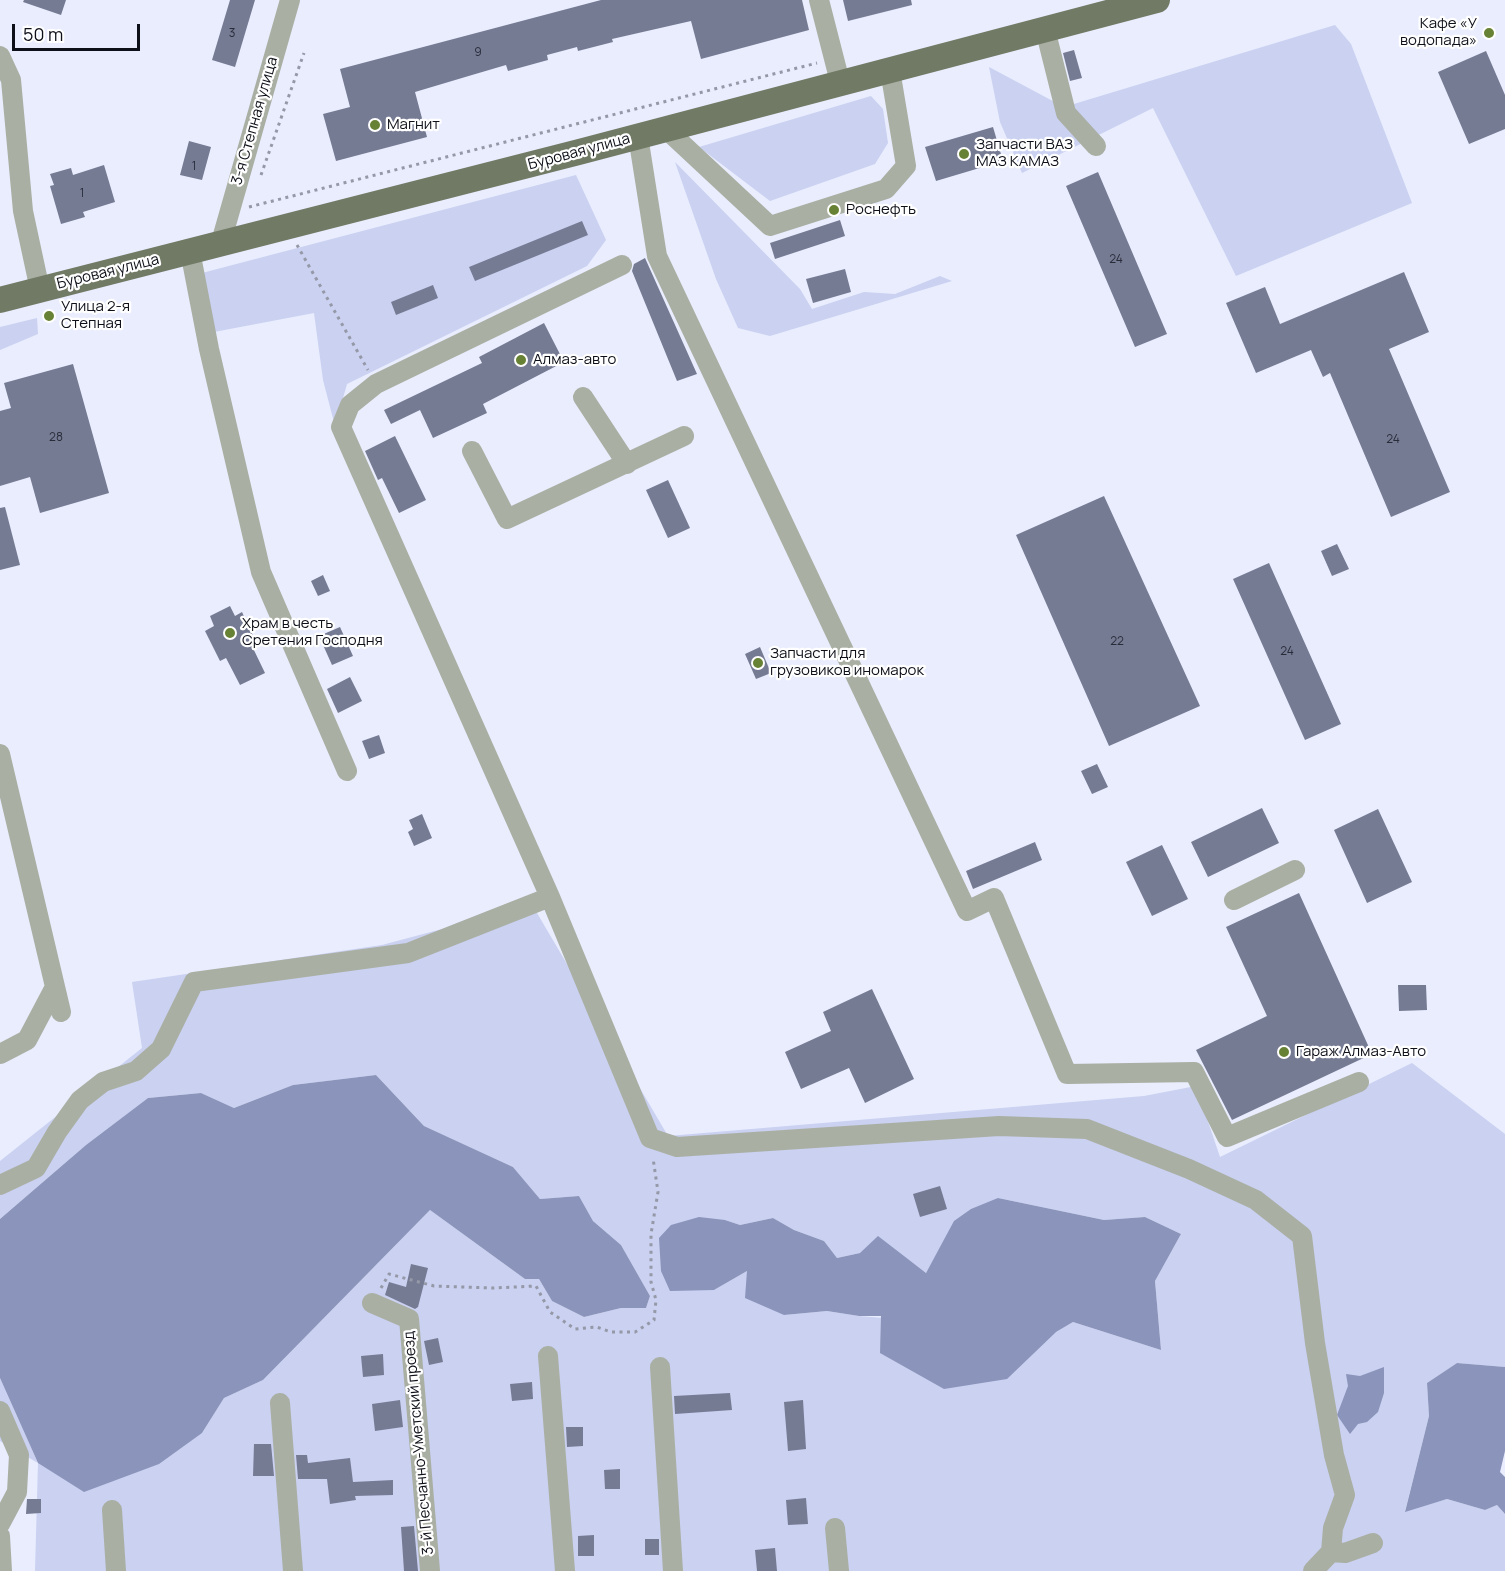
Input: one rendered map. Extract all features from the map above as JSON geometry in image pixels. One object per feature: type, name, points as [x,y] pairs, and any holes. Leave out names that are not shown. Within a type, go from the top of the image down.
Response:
[{"type":"main road","name":"Буровая улица","points":[[0,300],[666,129],[837,71],[890,70],[1157,0]]},
{"type":"street","name":"3-я Степная улица","points":[[221,242],[290,0]]},
{"type":"street","points":[[819,0],[837,71]]},
{"type":"street","points":[[1045,29],[1066,113],[1096,146]]},
{"type":"street","points":[[0,56],[11,80],[23,211],[40,290]]},
{"type":"street","points":[[666,129],[770,226],[886,189],[906,166],[890,70]]},
{"type":"street","points":[[638,136],[657,256],[967,911],[994,898],[1067,1074],[1194,1072],[1227,1137],[1359,1082]]},
{"type":"street","points":[[190,251],[209,349],[261,572],[347,771]]},
{"type":"street","points":[[622,265],[376,384],[350,405],[341,427],[550,897],[650,1138],[677,1147],[999,1126],[1087,1129],[1189,1169],[1256,1200],[1302,1236],[1317,1354],[1334,1455],[1345,1495],[1333,1528],[1331,1552],[1313,1571]]},
{"type":"street","points":[[583,398],[627,464]]},
{"type":"street","points":[[472,451],[507,519],[684,436]]},
{"type":"street","points":[[0,754],[61,1012]]},
{"type":"street","points":[[1234,900],[1295,870]]},
{"type":"street","points":[[0,1185],[36,1168],[57,1132],[80,1100],[103,1082],[136,1071],[161,1049],[194,982],[408,953],[550,897]]},
{"type":"street","points":[[0,1054],[27,1040],[55,987]]},
{"type":"street","name":"3-й Песчанно-Уметский проезд","points":[[372,1303],[409,1319],[430,1571]]},
{"type":"street","points":[[548,1356],[565,1571]]},
{"type":"street","points":[[660,1367],[673,1571]]},
{"type":"street","points":[[280,1403],[293,1571]]},
{"type":"street","points":[[0,1411],[19,1455],[17,1492],[0,1524]]},
{"type":"street","points":[[112,1510],[116,1571]]},
{"type":"street","points":[[835,1528],[839,1571]]},
{"type":"street","points":[[0,1536],[2,1571]]},
{"type":"street","points":[[1331,1552],[1345,1554],[1373,1543]]},
{"type":"path","points":[[257,185],[304,53]]},
{"type":"path","points":[[249,207],[837,71]]},
{"type":"path","points":[[253,196],[249,207],[256,233]]},
{"type":"path","points":[[297,245],[376,384]]},
{"type":"path","points":[[372,1303],[389,1274],[434,1286],[493,1288],[536,1286],[550,1312],[575,1329],[597,1327],[611,1332],[635,1332],[651,1324],[656,1300],[651,1282],[651,1234],[658,1192],[650,1138]]},
{"type":"shaded area","points":[[1335,25],[1351,44],[1412,203],[1236,276],[1153,108],[1022,173],[1000,122],[989,67],[1064,107]]},
{"type":"shaded area","points":[[871,96],[883,109],[888,143],[875,164],[770,201],[699,147]]},
{"type":"shaded area","points":[[675,162],[800,289],[812,309],[864,292],[895,294],[940,276],[952,281],[770,336],[738,328],[716,279]]},
{"type":"shaded area","points":[[576,175],[606,240],[587,266],[347,384],[335,426],[323,380],[314,313],[214,332],[202,273]]},
{"type":"shaded area","points":[[37,318],[38,334],[0,350],[0,327]]},
{"type":"shaded area","points":[[527,896],[668,1136],[1144,1096],[1196,1086],[1220,1157],[1412,1063],[1505,1134],[1505,1367],[1457,1363],[1427,1383],[1429,1416],[1405,1511],[1447,1499],[1485,1510],[1497,1505],[1505,1514],[1505,1571],[35,1571],[38,1463],[202,1433],[224,1398],[263,1380],[430,1210],[525,1279],[539,1279],[552,1301],[584,1317],[621,1308],[646,1308],[650,1296],[621,1245],[593,1221],[579,1196],[540,1199],[513,1167],[424,1126],[376,1075],[293,1085],[234,1108],[201,1093],[148,1098],[86,1145],[0,1219],[0,1161],[142,1048],[132,982],[382,945],[442,929]],"holes":[[[998,1198],[1104,1220],[1145,1217],[1181,1234],[1155,1281],[1161,1350],[1073,1322],[1056,1332],[859,1316],[827,1311],[784,1315],[747,1271],[714,1290],[725,1220],[740,1225],[773,1218],[794,1230],[824,1241],[837,1258],[860,1253],[908,1260],[926,1273],[938,1252]]]},
{"type":"shaded area","points":[[376,1075],[424,1126],[513,1167],[540,1199],[579,1196],[593,1221],[621,1245],[650,1296],[646,1308],[621,1308],[584,1317],[552,1301],[539,1279],[525,1279],[430,1210],[263,1380],[224,1398],[202,1433],[159,1464],[84,1492],[38,1463],[0,1378],[0,1219],[86,1145],[148,1098],[201,1093],[234,1108],[293,1085]]},
{"type":"shaded area","points":[[998,1198],[1104,1220],[1145,1217],[1181,1234],[1155,1281],[1161,1350],[1073,1322],[1056,1332],[1007,1379],[944,1389],[880,1353],[881,1316],[859,1316],[827,1311],[784,1315],[745,1298],[747,1271],[714,1290],[670,1291],[661,1271],[659,1238],[671,1225],[699,1217],[725,1220],[740,1225],[773,1218],[794,1230],[824,1241],[837,1258],[860,1253],[878,1236],[926,1273],[954,1221],[971,1209]]},
{"type":"shaded area","points":[[1457,1363],[1505,1367],[1505,1451],[1500,1472],[1505,1477],[1505,1514],[1497,1505],[1485,1510],[1447,1499],[1405,1512],[1429,1416],[1427,1383]]},
{"type":"shaded area","points":[[1384,1367],[1384,1393],[1378,1412],[1367,1422],[1358,1424],[1350,1434],[1337,1415],[1348,1386],[1346,1374],[1360,1376]]},
{"type":"shaded area","points":[[0,1378],[38,1463],[0,1441]]},
{"type":"building","points":[[24,0],[66,0],[61,15],[23,2]]},
{"type":"building","points":[[230,0],[255,0],[235,67],[212,60]]},
{"type":"building","points":[[601,0],[802,0],[809,30],[701,59],[691,21],[612,39],[613,42],[578,51],[577,47],[547,55],[548,60],[508,71],[506,65],[415,92],[427,137],[336,161],[323,114],[350,107],[340,69]]},
{"type":"building","points":[[843,0],[911,0],[912,5],[848,21]]},
{"type":"building","points":[[1074,50],[1082,78],[1070,81],[1063,53]]},
{"type":"building","points":[[1486,51],[1505,95],[1505,129],[1469,144],[1438,72]]},
{"type":"building","name":"Запчасти ВАЗ МАЗ КАМАЗ","points":[[993,127],[1003,161],[936,181],[925,147]]},
{"type":"building","points":[[189,141],[211,147],[202,180],[180,175]]},
{"type":"building","points":[[104,165],[115,202],[83,212],[85,217],[61,224],[50,186],[54,185],[50,174],[71,168],[73,175]]},
{"type":"building","points":[[1098,172],[1167,334],[1135,347],[1066,186]]},
{"type":"building","points":[[840,220],[845,236],[775,259],[770,243]]},
{"type":"building","points":[[582,221],[588,235],[475,281],[469,267]]},
{"type":"building","name":"Алмаз-авто","points":[[645,258],[697,374],[677,381],[632,271],[634,264]]},
{"type":"building","points":[[845,269],[851,292],[813,303],[806,279]]},
{"type":"building","points":[[1404,272],[1429,332],[1389,349],[1450,492],[1391,517],[1330,373],[1323,377],[1311,350],[1256,373],[1226,303],[1265,287],[1280,324]]},
{"type":"building","points":[[433,285],[438,298],[396,315],[391,302]]},
{"type":"building","points":[[544,323],[564,362],[483,404],[487,413],[433,438],[420,410],[391,424],[384,410],[482,363],[479,357]]},
{"type":"building","points":[[73,364],[109,493],[40,513],[30,477],[0,486],[0,411],[11,408],[4,383]]},
{"type":"building","points":[[395,436],[426,500],[399,513],[382,478],[378,480],[365,451]]},
{"type":"building","points":[[668,480],[690,528],[668,538],[646,490]]},
{"type":"building","points":[[1104,496],[1200,706],[1109,746],[1016,535]]},
{"type":"building","points":[[5,507],[20,565],[0,570],[0,508]]},
{"type":"building","points":[[1337,544],[1349,569],[1332,576],[1321,551]]},
{"type":"building","points":[[1269,563],[1341,724],[1305,740],[1233,579]]},
{"type":"building","points":[[323,575],[330,591],[318,596],[311,581]]},
{"type":"building","points":[[230,606],[235,616],[242,612],[256,642],[251,644],[265,673],[240,685],[226,658],[220,661],[205,631],[214,626],[210,616]]},
{"type":"building","points":[[340,627],[353,656],[332,665],[319,636]]},
{"type":"building","name":"Запчасти для грузовиков иномарок","points":[[760,647],[771,673],[756,679],[745,654]]},
{"type":"building","points":[[350,677],[362,701],[338,713],[327,689]]},
{"type":"building","points":[[379,735],[385,753],[369,759],[362,741]]},
{"type":"building","points":[[1097,764],[1108,787],[1092,794],[1081,771]]},
{"type":"building","points":[[1262,808],[1279,843],[1208,877],[1191,842]]},
{"type":"building","points":[[1378,809],[1412,882],[1367,903],[1334,830]]},
{"type":"building","points":[[422,814],[432,838],[414,846],[408,832],[413,829],[409,820]]},
{"type":"building","points":[[1035,842],[1042,860],[973,889],[966,871]]},
{"type":"building","points":[[1162,845],[1188,899],[1152,916],[1126,862]]},
{"type":"building","name":"Гараж Алмаз-Авто","points":[[1299,893],[1372,1054],[1232,1120],[1196,1050],[1267,1016],[1226,927]]},
{"type":"building","points":[[1398,985],[1426,985],[1427,1010],[1399,1011]]},
{"type":"building","points":[[872,989],[914,1079],[865,1103],[849,1068],[801,1089],[785,1052],[831,1031],[823,1012]]},
{"type":"building","points":[[940,1186],[947,1209],[920,1217],[913,1194]]},
{"type":"building","points":[[411,1264],[428,1268],[418,1307],[415,1309],[385,1295],[389,1282],[406,1287]]},
{"type":"building","points":[[438,1338],[443,1362],[429,1365],[424,1341]]},
{"type":"building","points":[[383,1354],[384,1375],[363,1377],[361,1356]]},
{"type":"building","points":[[532,1382],[533,1399],[512,1401],[510,1384]]},
{"type":"building","points":[[730,1393],[732,1410],[675,1414],[674,1396]]},
{"type":"building","points":[[400,1400],[403,1427],[375,1431],[372,1404]]},
{"type":"building","points":[[803,1400],[806,1449],[788,1451],[784,1402]]},
{"type":"building","points":[[566,1427],[583,1427],[583,1446],[567,1447]]},
{"type":"building","points":[[254,1444],[271,1444],[274,1476],[253,1476]]},
{"type":"building","points":[[296,1455],[307,1455],[308,1463],[350,1458],[353,1482],[393,1480],[393,1495],[355,1496],[356,1500],[330,1504],[327,1479],[298,1479]]},
{"type":"building","points":[[620,1469],[620,1489],[605,1489],[604,1470]]},
{"type":"building","points":[[806,1498],[808,1524],[788,1525],[786,1500]]},
{"type":"building","points":[[27,1499],[41,1499],[41,1513],[26,1514]]},
{"type":"building","points":[[414,1526],[418,1571],[404,1571],[401,1527]]},
{"type":"building","points":[[594,1535],[594,1556],[578,1556],[578,1536]]},
{"type":"building","points":[[645,1539],[659,1539],[659,1555],[645,1555]]},
{"type":"building","points":[[775,1548],[777,1571],[757,1571],[755,1550]]},
{"type":"place","name":"Кафе «У водопада»","points":[[1489,33]]},
{"type":"place","name":"Магнит","points":[[375,125]]},
{"type":"place","name":"Запчасти ВАЗ МАЗ КАМАЗ","points":[[964,154]]},
{"type":"place","name":"Роснефть","points":[[834,210]]},
{"type":"place","name":"Улица 2-я Степная","points":[[49,316]]},
{"type":"place","name":"Алмаз-авто","points":[[521,360]]},
{"type":"place","name":"Храм в честь Сретения Господня","points":[[230,633]]},
{"type":"place","name":"Запчасти для грузовиков иномарок","points":[[758,663]]},
{"type":"place","name":"Гараж Алмаз-Авто","points":[[1284,1052]]}]
